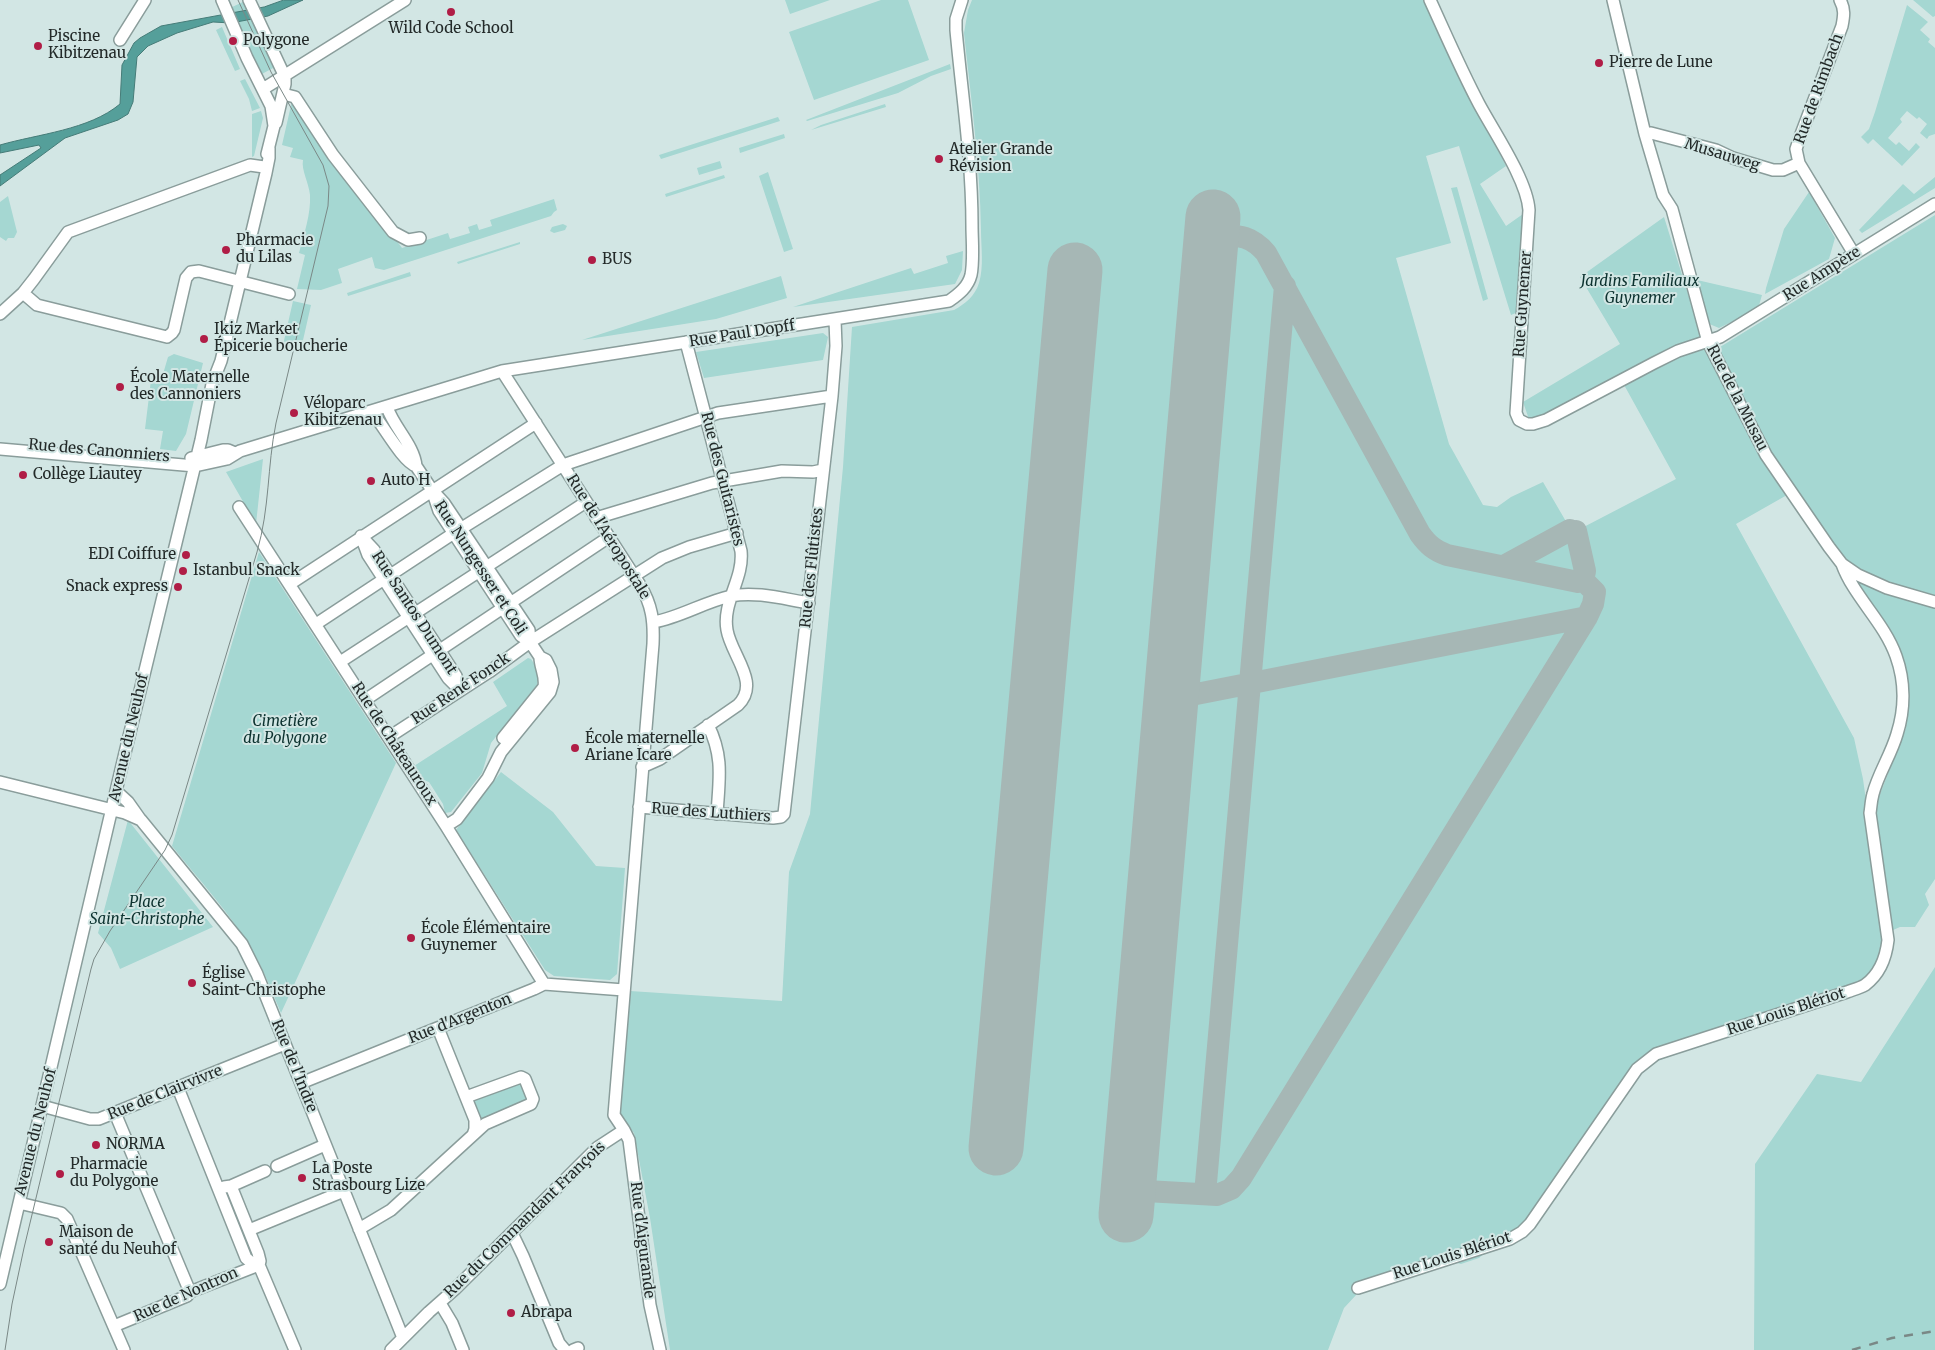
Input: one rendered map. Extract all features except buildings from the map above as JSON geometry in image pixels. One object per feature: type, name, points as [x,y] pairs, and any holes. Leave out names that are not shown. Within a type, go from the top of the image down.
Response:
[{"type":"street","points":[[120,40],[145,0]]},
{"type":"street","name":"Avenue du Neuhof","points":[[222,0],[271,106],[274,126]]},
{"type":"street","points":[[249,0],[285,77]]},
{"type":"street","points":[[263,90],[405,0]]},
{"type":"street","name":"Rue Paul Dopff","points":[[196,462],[227,459],[235,453],[372,412],[502,370],[949,301],[966,286],[971,275],[972,187],[956,30],[956,19],[962,0]]},
{"type":"street","name":"Rue Guynemer","points":[[1430,0],[1470,86],[1520,179],[1528,201],[1529,210],[1516,413],[1519,420],[1533,424],[1558,416],[1678,351],[1708,342]]},
{"type":"street","name":"Rue de la Musau","points":[[1613,0],[1645,134],[1663,194],[1672,209],[1708,342],[1766,455],[1828,547],[1842,564],[1858,575],[1887,588],[1935,602]]},
{"type":"street","name":"Rue de Rimbach","points":[[1840,0],[1844,16],[1842,26],[1797,145],[1796,154],[1799,163],[1854,254]]},
{"type":"street","name":"Avenue du Neuhof","points":[[261,192],[264,167],[277,120],[285,77]]},
{"type":"street","points":[[283,94],[294,97],[333,155],[393,232],[408,240],[420,238]]},
{"type":"street","name":"Musauweg","points":[[1645,134],[1651,133],[1701,146],[1773,170],[1783,170],[1799,163]]},
{"type":"street","name":"Avenue du Neuhof","points":[[0,1284],[116,791],[196,462],[212,384],[218,370],[240,281],[269,158],[269,148]]},
{"type":"street","points":[[0,314],[23,293],[68,232],[250,166],[264,167]]},
{"type":"street","name":"Rue Ampère","points":[[1708,342],[1720,337],[1935,204]]},
{"type":"street","points":[[23,293],[38,305],[167,337],[174,330],[186,278],[192,272],[198,271],[290,294]]},
{"type":"street","name":"Rue des Flûtistes","points":[[783,816],[787,806],[832,396],[836,346],[835,320]]},
{"type":"street","name":"Rue des Guitaristes","points":[[642,767],[660,759],[738,705],[744,698],[747,689],[745,675],[727,632],[727,617],[731,596],[741,563],[737,533],[686,342]]},
{"type":"street","name":"Rue de l'Aéropostale","points":[[502,370],[634,576],[649,602],[654,622],[624,990]]},
{"type":"street","points":[[316,624],[458,531],[562,466],[706,417],[743,408],[832,396]]},
{"type":"street","name":"Rue Nungesser et Coli","points":[[387,407],[393,422],[415,456],[416,466],[432,490],[444,503],[458,531],[507,607],[529,630],[530,642],[540,657],[540,665],[544,676],[544,686],[497,746],[488,778],[457,818],[446,826]]},
{"type":"street","name":"Rue Nungesser et Coli","points":[[372,412],[383,424],[407,462],[416,466]]},
{"type":"street","points":[[290,584],[536,423]]},
{"type":"street","name":"Rue des Canonniers","points":[[0,442],[196,462]]},
{"type":"street","name":"Rue des Canonniers","points":[[0,449],[196,462]]},
{"type":"street","points":[[596,518],[724,480],[782,471],[813,472],[823,470]]},
{"type":"street","points":[[340,662],[586,502]]},
{"type":"street","name":"Rue de Châteauroux","points":[[239,507],[446,826],[544,984]]},
{"type":"street","name":"Rue René Fonck","points":[[389,737],[489,672],[530,642],[669,555],[737,533]]},
{"type":"street","name":"Rue Santos Dumont","points":[[361,536],[368,555],[388,578],[437,653],[448,678],[460,690]]},
{"type":"street","points":[[365,700],[609,538]]},
{"type":"street","name":"Rue Louis Blériot","points":[[1358,1288],[1510,1238],[1522,1232],[1530,1224],[1637,1069],[1656,1054],[1847,992],[1865,985],[1880,969],[1886,956],[1888,940],[1870,813],[1873,794],[1897,735],[1903,710],[1903,684],[1896,656],[1881,625],[1846,574],[1842,564]]},
{"type":"street","points":[[654,622],[668,619],[731,596],[749,595],[808,603]]},
{"type":"street","points":[[708,725],[717,745],[719,756],[717,814]]},
{"type":"street","points":[[0,782],[133,815],[141,820]]},
{"type":"street","name":"Rue de l'Indre","points":[[116,791],[133,808],[242,944],[257,974],[286,1044],[403,1338]]},
{"type":"street","name":"Rue des Luthiers","points":[[639,807],[773,818],[783,816]]},
{"type":"street","name":"Rue d'Argenton","points":[[301,1083],[544,984],[624,990]]},
{"type":"street","points":[[624,990],[614,1115],[624,1130]]},
{"type":"street","points":[[438,1028],[475,1120],[473,1135]]},
{"type":"street","name":"Rue de Clairvivre","points":[[42,1106],[94,1120],[116,1113],[286,1044]]},
{"type":"street","points":[[359,1229],[391,1210],[485,1124],[531,1104],[533,1099],[525,1079],[521,1077],[466,1097]]},
{"type":"street","points":[[178,1088],[246,1258],[253,1264],[258,1264]]},
{"type":"street","points":[[116,1113],[190,1292]]},
{"type":"street","name":"Rue du Commandant François","points":[[391,1350],[598,1147],[624,1130]]},
{"type":"street","name":"Rue d'Aigurande","points":[[624,1130],[629,1140],[650,1305],[660,1350]]},
{"type":"street","points":[[277,1166],[325,1145]]},
{"type":"street","points":[[218,1184],[222,1187],[231,1186],[265,1171]]},
{"type":"street","points":[[231,1186],[260,1258],[258,1264],[295,1350]]},
{"type":"street","points":[[249,1230],[344,1191]]},
{"type":"street","points":[[19,1203],[61,1213],[67,1219],[124,1350]]},
{"type":"street","points":[[512,1233],[558,1343],[565,1350]]},
{"type":"street","name":"Rue de Nontron","points":[[114,1326],[258,1264]]},
{"type":"street","points":[[440,1302],[452,1323],[463,1350]]},
{"type":"green space","points":[[785,0],[830,0],[790,14]]},
{"type":"green space","points":[[881,0],[908,0],[929,60],[814,100],[789,32]]},
{"type":"green space","name":"Jardins Familiaux Guynemer","points":[[972,0],[1423,0],[1506,166],[1480,184],[1506,226],[1523,214],[1527,308],[1511,315],[1459,146],[1426,156],[1451,243],[1396,258],[1449,444],[1483,505],[1497,507],[1511,497],[1543,482],[1571,530],[1576,531],[1676,479],[1623,383],[1532,428],[1523,402],[1620,344],[1580,277],[1664,217],[1707,355],[1935,215],[1935,879],[1925,894],[1929,905],[1915,927],[1900,927],[1884,934],[1880,961],[1865,980],[1655,1062],[1638,1075],[1524,1235],[1488,1250],[1479,1258],[1461,1264],[1449,1261],[1357,1294],[1344,1308],[1328,1350],[670,1350],[650,1218],[634,1133],[617,1110],[630,991],[782,1001],[789,872],[810,814],[843,467],[852,327],[954,310],[972,296],[981,277],[979,181],[964,33],[968,10]],"holes":[[[1787,495],[1887,626],[1907,680],[1906,728],[1869,822],[1863,779],[1854,738],[1736,524]]]},
{"type":"green space","points":[[1913,0],[1935,0],[1935,16],[1933,17]]},
{"type":"green space","points":[[245,1],[275,67],[260,75],[230,8]]},
{"type":"green space","points":[[1907,5],[1928,22],[1920,30],[1930,39],[1928,42],[1935,48],[1935,134],[1927,139],[1920,133],[1927,124],[1919,117],[1917,119],[1907,111],[1900,119],[1902,122],[1888,138],[1896,145],[1899,142],[1909,151],[1916,143],[1920,147],[1902,166],[1873,139],[1868,144],[1861,137],[1869,129],[1875,112]]},
{"type":"green space","points":[[222,27],[240,69],[235,71],[216,30]]},
{"type":"green space","points":[[950,64],[951,69],[931,76],[898,93],[806,120]]},
{"type":"green space","points":[[245,79],[260,108],[252,111],[249,99],[240,81]]},
{"type":"green space","points":[[292,101],[402,248],[448,233],[450,239],[470,233],[468,227],[477,224],[479,230],[492,226],[490,220],[554,199],[557,210],[551,216],[384,270],[375,268],[372,257],[338,269],[342,283],[321,290],[297,289],[305,255],[299,253],[308,217],[310,195],[303,168],[303,160],[290,157],[293,148],[282,145]]},
{"type":"green space","points":[[885,104],[886,107],[811,130],[821,125]]},
{"type":"green space","points":[[261,111],[263,118],[254,156],[252,157],[252,114]]},
{"type":"green space","points":[[778,117],[780,121],[661,159],[659,155]]},
{"type":"green space","points":[[784,134],[785,138],[740,153],[739,148]]},
{"type":"green space","points":[[720,161],[722,168],[699,175],[697,168]]},
{"type":"green space","points":[[768,172],[793,249],[784,252],[759,176]]},
{"type":"green space","points":[[724,175],[725,178],[666,197],[665,194]]},
{"type":"green space","points":[[1935,177],[1935,188],[1862,233],[1859,230],[1903,184],[1914,194]]},
{"type":"green space","points":[[1457,187],[1488,299],[1483,301],[1451,188]]},
{"type":"green space","points":[[1809,192],[1835,238],[1829,259],[1765,294],[1784,229]]},
{"type":"green space","points":[[8,196],[17,232],[14,238],[8,238],[6,241],[0,237],[0,202]]},
{"type":"green space","points":[[563,224],[567,226],[565,230],[554,233],[550,231],[552,227]]},
{"type":"green space","points":[[520,242],[520,244],[458,264],[457,262]]},
{"type":"green space","points":[[963,251],[962,270],[955,284],[793,307],[911,268],[914,274],[948,263],[946,256]]},
{"type":"green space","points":[[410,272],[411,276],[348,296],[347,293]]},
{"type":"green space","points":[[781,276],[787,298],[716,319],[582,340]]},
{"type":"green space","points":[[1697,280],[1762,295],[1758,309],[1719,328],[1707,323]]},
{"type":"green space","points":[[293,301],[311,305],[301,349],[283,345]]},
{"type":"green space","points":[[823,333],[828,337],[823,360],[704,378],[696,352]]},
{"type":"green space","points":[[174,354],[203,363],[186,434],[176,451],[160,449],[163,431],[145,429],[152,372],[163,374],[168,357]]},
{"type":"green space","points":[[263,459],[256,524],[226,472]]},
{"type":"green space","name":"Cimetière du Polygone","points":[[259,552],[396,763],[281,1013],[268,981],[243,936],[172,846]]},
{"type":"green space","points":[[528,658],[531,659],[539,671],[537,685],[491,743],[482,773],[451,812],[445,813],[443,804],[429,782],[423,780],[414,766],[507,706],[493,682]]},
{"type":"green space","points":[[501,772],[553,812],[596,866],[625,868],[617,974],[610,980],[554,976],[545,970],[456,830]]},
{"type":"green space","name":"Place Saint-Christophe","points":[[128,820],[213,927],[120,969],[111,948],[98,933]]},
{"type":"green space","points":[[1935,967],[1935,1350],[1754,1350],[1755,1164],[1817,1074],[1861,1082]]},
{"type":"green space","points":[[521,1083],[527,1097],[526,1099],[481,1121],[479,1120],[473,1100]]},
{"type":"shaded area","points":[[284,0],[303,0],[268,16],[231,23],[213,22],[177,33],[148,46],[137,57],[133,102],[128,114],[118,120],[65,138],[0,186],[0,175],[41,148],[39,145],[0,153],[0,145],[63,130],[94,120],[120,104],[122,65],[134,43],[140,38],[161,26],[264,7]]},
{"type":"taxiway","points":[[1211,234],[1247,239],[1254,242],[1266,253],[1420,534],[1432,547],[1447,555],[1578,582],[1583,580],[1585,571],[1576,531]]},
{"type":"taxiway","points":[[1205,1194],[1285,286]]},
{"type":"taxiway","points":[[1504,566],[1570,530]]},
{"type":"taxiway","points":[[1128,1190],[1217,1195],[1231,1189],[1241,1178],[1587,617],[1593,604],[1595,592],[1583,580]]},
{"type":"taxiway","points":[[1171,699],[1587,617]]},
{"type":"runway","points":[[1126,1215],[1213,217]]},
{"type":"runway","points":[[996,1148],[1075,270]]},
{"type":"tram line","points":[[5,1350],[12,1304],[24,1248],[94,959],[110,931],[165,850],[172,835],[257,552],[264,519],[276,423],[328,206],[329,186],[323,165],[271,72],[238,0]]},
{"type":"railway","points":[[1852,1350],[1892,1338],[1935,1331]]},
{"type":"place","name":"Wild Code School","points":[[451,12]]},
{"type":"place","name":"Polygone","points":[[233,41]]},
{"type":"place","name":"Piscine Kibitzenau","points":[[38,46]]},
{"type":"place","name":"Pierre de Lune","points":[[1599,63]]},
{"type":"place","name":"Atelier Grande Révision","points":[[939,159]]},
{"type":"place","name":"Pharmacie du Lilas","points":[[226,250]]},
{"type":"place","name":"BUS","points":[[592,260]]},
{"type":"place","name":"Ikiz Market Épicerie boucherie","points":[[204,339]]},
{"type":"place","name":"École Maternelle des Cannoniers","points":[[120,387]]},
{"type":"place","name":"Véloparc Kibitzenau","points":[[294,413]]},
{"type":"place","name":"Collège Liautey","points":[[23,475]]},
{"type":"place","name":"Auto H","points":[[371,481]]},
{"type":"place","name":"EDI Coiffure","points":[[186,555]]},
{"type":"place","name":"Istanbul Snack","points":[[183,571]]},
{"type":"place","name":"Snack express","points":[[178,587]]},
{"type":"place","name":"École maternelle Ariane Icare","points":[[575,748]]},
{"type":"place","name":"École Élémentaire Guynemer","points":[[411,938]]},
{"type":"place","name":"Église Saint-Christophe","points":[[192,983]]},
{"type":"place","name":"NORMA","points":[[96,1145]]},
{"type":"place","name":"Pharmacie du Polygone","points":[[60,1174]]},
{"type":"place","name":"La Poste Strasbourg Lize","points":[[302,1178]]},
{"type":"place","name":"Maison de santé du Neuhof","points":[[49,1242]]},
{"type":"place","name":"Abrapa","points":[[511,1313]]}]
